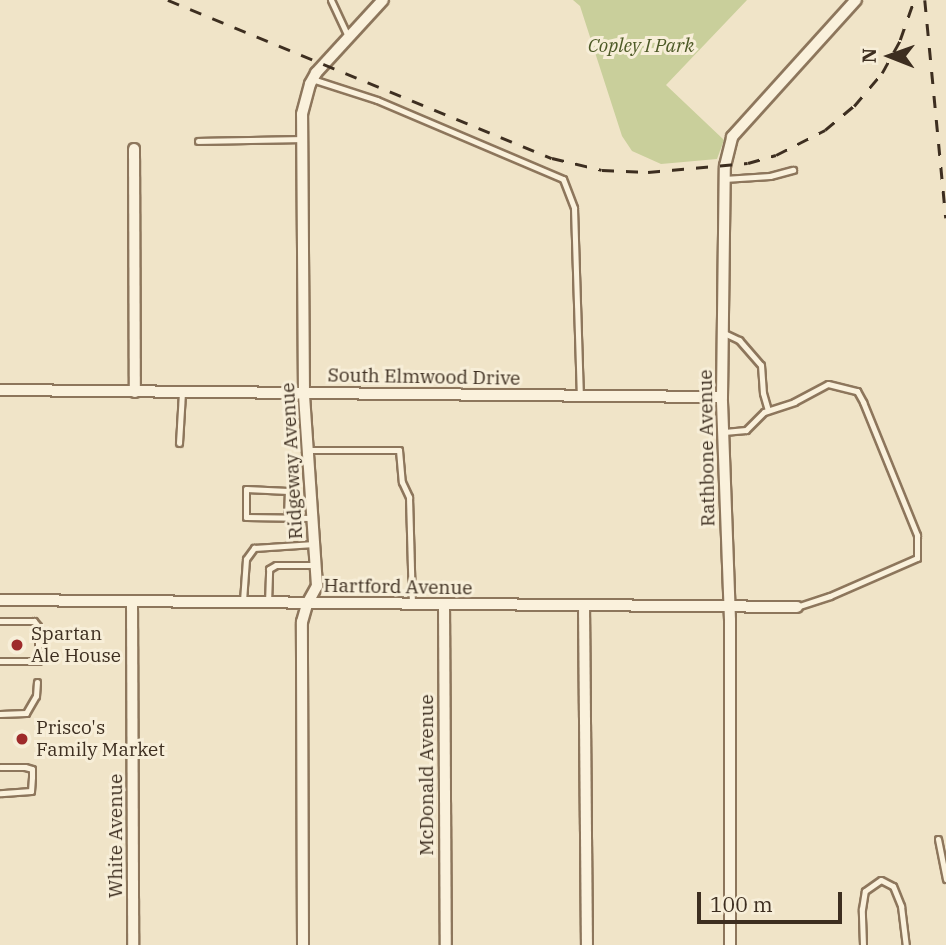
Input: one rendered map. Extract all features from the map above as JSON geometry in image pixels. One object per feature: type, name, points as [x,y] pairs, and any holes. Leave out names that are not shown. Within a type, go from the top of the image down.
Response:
[{"type":"street","name":"Rathbone Avenue","points":[[730,945],[729,606],[722,397],[724,179],[727,151],[732,137],[856,0]]},
{"type":"street","name":"Ridgeway Avenue","points":[[303,945],[302,622],[307,604],[317,586],[304,393],[302,114],[312,79],[378,2]]},
{"type":"street","points":[[134,149],[135,392]]},
{"type":"street","name":"South Elmwood Drive","points":[[0,390],[722,397]]},
{"type":"street","name":"Hartford Avenue","points":[[0,600],[797,607]]},
{"type":"street","name":"White Avenue","points":[[132,601],[133,945]]},
{"type":"street","name":"McDonald Avenue","points":[[444,605],[446,945]]},
{"type":"street","points":[[584,606],[587,945]]},
{"type":"lane","points":[[331,0],[348,36]]},
{"type":"lane","points":[[312,79],[377,100],[563,179],[574,208],[580,396]]},
{"type":"lane","points":[[198,141],[302,139]]},
{"type":"lane","points":[[724,179],[770,176],[793,170]]},
{"type":"lane","points":[[724,333],[739,340],[761,365],[763,393],[768,410]]},
{"type":"lane","points":[[723,432],[746,430],[768,410],[794,402],[828,384],[857,390],[917,535],[917,558],[797,607]]},
{"type":"lane","points":[[179,443],[182,393]]},
{"type":"lane","points":[[308,450],[399,450],[402,482],[409,497],[412,605]]},
{"type":"lane","points":[[287,518],[288,491],[246,489],[246,517],[287,518],[312,518]]},
{"type":"lane","points":[[243,603],[246,559],[254,548],[314,544]]},
{"type":"lane","points":[[268,603],[269,569],[276,565],[315,565]]},
{"type":"lane","points":[[0,621],[34,621],[38,626],[38,661],[0,661]]},
{"type":"lane","points":[[0,714],[26,713],[36,696],[37,682]]},
{"type":"lane","points":[[0,767],[32,769],[32,777],[31,791],[0,793]]},
{"type":"lane","points":[[938,839],[946,879]]},
{"type":"lane","points":[[863,945],[862,909],[865,891],[881,880],[893,886],[901,906],[906,945]]},
{"type":"green space","name":"Copley I Park","points":[[573,0],[747,0],[666,85],[724,140],[717,159],[661,164],[632,151],[622,136],[580,6]]},
{"type":"railway","points":[[168,0],[552,158],[602,170],[648,172],[748,163],[776,155],[825,130],[854,106],[882,73],[900,40],[914,0]]},
{"type":"railway","points":[[925,0],[946,218]]},
{"type":"place","name":"Spartan Ale House","points":[[17,645]]},
{"type":"place","name":"Prisco's Family Market","points":[[22,739]]}]
